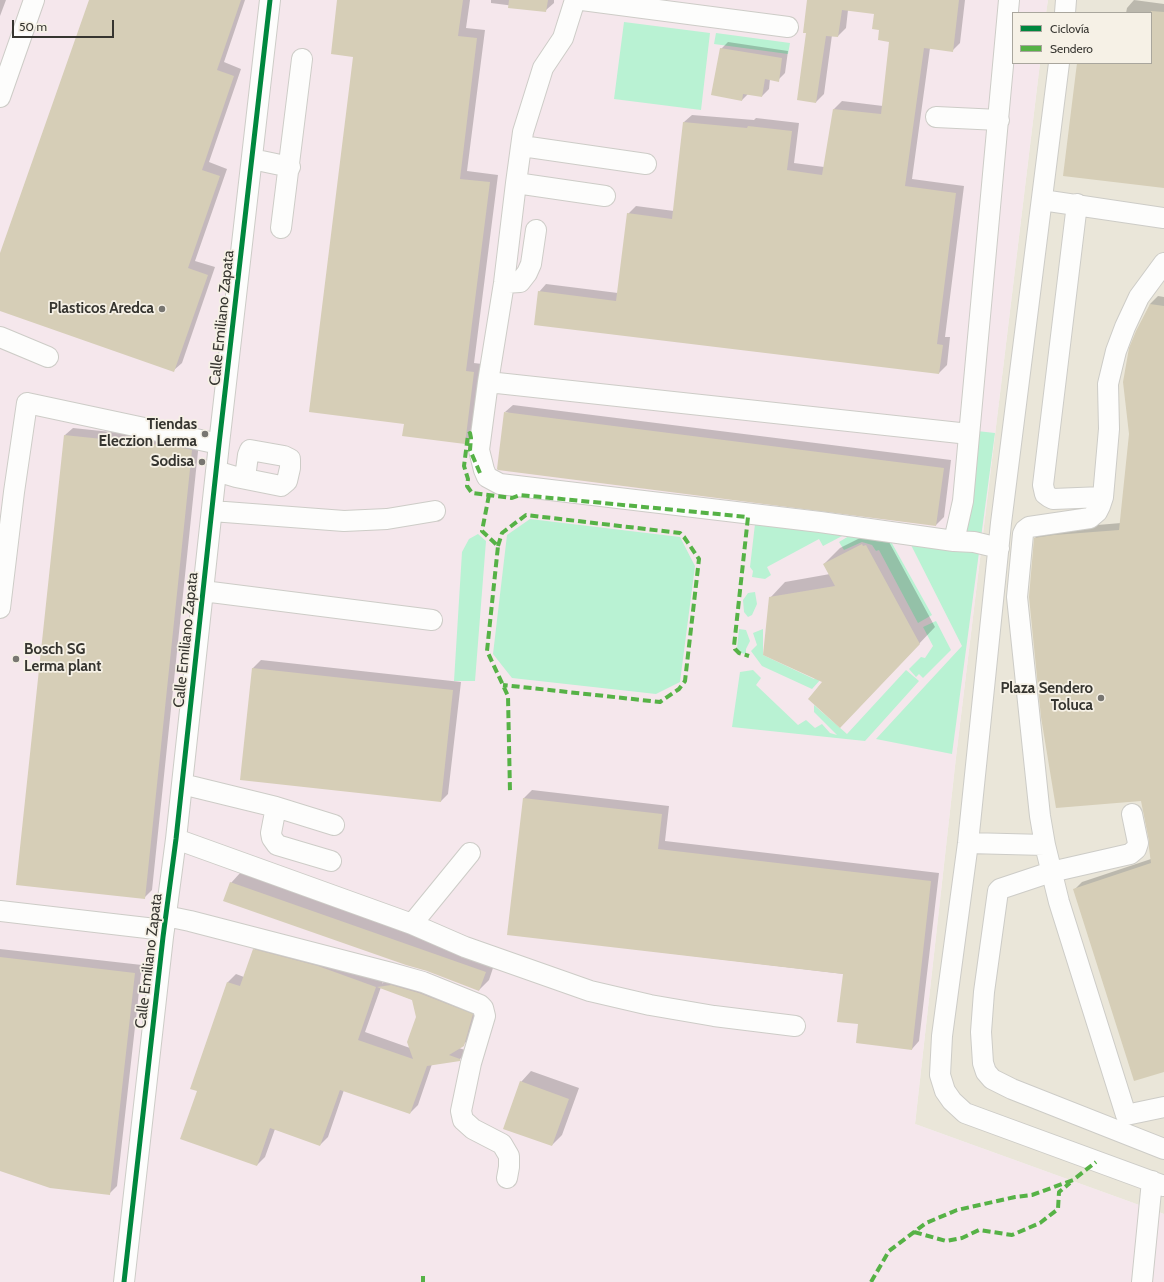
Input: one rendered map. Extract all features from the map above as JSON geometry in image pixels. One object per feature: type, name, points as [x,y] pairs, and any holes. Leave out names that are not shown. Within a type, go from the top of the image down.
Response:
[{"type":"street","points":[[0,97],[34,0]]},
{"type":"street","name":"Calle Emiliano Zapata","points":[[124,1282],[176,839],[219,444],[270,0]]},
{"type":"street","points":[[575,0],[563,38],[543,68],[523,132],[504,283],[478,450],[487,477],[500,484],[812,521],[974,542],[999,548]]},
{"type":"street","points":[[582,0],[788,27]]},
{"type":"street","points":[[954,540],[963,501],[1009,0]]},
{"type":"street","points":[[1065,12],[1066,0]]},
{"type":"street","points":[[281,228],[290,167],[302,59]]},
{"type":"street","points":[[1059,64],[999,548],[968,843],[942,1036],[940,1076],[945,1091],[952,1101],[965,1113],[1158,1183],[1142,1282]]},
{"type":"street","points":[[936,117],[998,120]]},
{"type":"street","points":[[522,146],[646,164]]},
{"type":"street","points":[[252,159],[290,167]]},
{"type":"street","points":[[516,182],[605,196]]},
{"type":"street","points":[[1042,200],[1164,218]]},
{"type":"street","points":[[1077,204],[1043,485],[1045,494],[1053,499],[1102,497]]},
{"type":"street","points":[[504,283],[520,282],[527,273],[531,264],[536,230]]},
{"type":"street","points":[[1131,1136],[1126,1115],[1065,925],[1045,845],[1038,801],[1017,597],[1023,534],[1025,530],[1029,527],[1090,518],[1097,512],[1102,497],[1109,429],[1108,384],[1116,351],[1125,327],[1139,298],[1164,263]]},
{"type":"street","points":[[0,337],[48,357]]},
{"type":"street","points":[[488,382],[969,434]]},
{"type":"street","points":[[0,608],[14,492],[27,403],[219,444]]},
{"type":"street","points":[[216,471],[245,478]]},
{"type":"street","points":[[212,511],[344,521],[387,519],[435,511]]},
{"type":"street","points":[[203,591],[432,620]]},
{"type":"street","points":[[182,784],[276,807],[334,824]]},
{"type":"street","points":[[276,807],[271,833],[274,842],[277,845],[332,861]]},
{"type":"street","points":[[1132,814],[1138,843],[1136,849],[1130,854],[1051,872],[1000,889],[997,892],[984,992],[981,1032],[983,1063],[986,1072],[992,1079],[1012,1089],[1164,1149]]},
{"type":"street","points":[[176,839],[412,924],[464,947],[590,991],[658,1006],[714,1016],[795,1026]]},
{"type":"street","points":[[968,843],[1045,845]]},
{"type":"street","points":[[412,924],[470,853]]},
{"type":"street","points":[[0,911],[165,923],[190,921],[423,982],[480,1005],[483,1008],[485,1016],[470,1063],[461,1111],[463,1120],[473,1129],[502,1144],[509,1156],[510,1167],[507,1178]]},
{"type":"street","points":[[1126,1115],[1164,1107]]},
{"type":"shaded area","points":[[0,0],[1048,0],[1046,12],[1012,12],[1012,64],[1040,64],[956,757],[915,1124],[1164,1214],[1164,1282],[0,1282]]},
{"type":"shaded area","points":[[1048,0],[1164,0],[1164,1214],[915,1124],[956,757],[1040,64],[1152,64],[1152,12],[1046,12]]},
{"type":"green space","points":[[624,22],[710,33],[701,110],[614,99]]},
{"type":"green space","points":[[716,33],[790,43],[788,54],[714,44]]},
{"type":"green space","points":[[977,431],[995,433],[952,754],[876,739],[962,646],[910,543],[946,537]]},
{"type":"green space","points":[[530,519],[680,537],[695,566],[680,682],[656,694],[512,678],[493,654],[507,535]]},
{"type":"green space","points":[[755,524],[844,535],[823,546],[819,539],[767,567],[771,575],[765,579],[752,577],[753,571],[750,567]]},
{"type":"green space","points":[[478,534],[486,541],[475,681],[454,681],[462,552],[469,539]]},
{"type":"green space","points":[[849,536],[889,538],[932,615],[918,623],[879,550],[876,551],[872,545],[862,542],[844,550],[839,542]]},
{"type":"green space","points":[[755,592],[757,604],[752,615],[748,617],[744,612],[743,600],[748,593]]},
{"type":"green space","points":[[936,621],[951,650],[923,678],[919,674],[916,677],[909,669],[921,657],[925,658],[933,646],[923,627]]},
{"type":"green space","points":[[739,629],[746,630],[750,641],[746,649],[746,654],[740,653],[737,649]]},
{"type":"green space","points":[[763,629],[763,655],[814,679],[850,638],[857,639],[812,689],[762,666],[751,651],[757,645],[753,633]]},
{"type":"green space","points":[[753,670],[761,678],[756,685],[798,725],[806,720],[815,728],[822,724],[830,733],[837,735],[814,712],[814,705],[847,734],[906,670],[919,681],[865,741],[732,727],[740,672]]},
{"type":"building","points":[[89,0],[241,0],[217,70],[234,76],[202,170],[220,176],[188,268],[208,275],[174,372],[0,311],[0,253]]},
{"type":"building","points":[[337,0],[463,0],[458,36],[477,38],[460,179],[490,182],[466,371],[474,372],[465,444],[402,436],[404,424],[309,412],[353,57],[331,54]]},
{"type":"building","points":[[509,0],[548,0],[546,12],[508,8]]},
{"type":"building","points":[[807,0],[959,0],[953,52],[924,48],[905,186],[956,193],[937,344],[943,345],[939,374],[534,325],[538,291],[616,301],[627,213],[672,219],[683,122],[747,128],[748,126],[792,131],[787,170],[822,175],[833,109],[881,114],[889,42],[878,40],[879,30],[872,29],[874,14],[842,10],[838,37],[826,36],[816,103],[797,100],[806,33],[803,33]]},
{"type":"building","points":[[1151,12],[1164,12],[1164,188],[1063,176],[1077,64],[1152,64]]},
{"type":"building","points":[[720,48],[782,58],[779,82],[765,79],[762,97],[743,94],[742,101],[711,95]]},
{"type":"building","name":"Plaza Sendero Toluca","points":[[1150,304],[1164,306],[1164,1072],[1134,1081],[1073,889],[1151,863],[1149,841],[1141,801],[1056,808],[1041,717],[1029,597],[1034,538],[1119,530],[1129,434],[1123,382],[1129,348]]},
{"type":"building","points":[[504,412],[944,468],[936,526],[498,470]]},
{"type":"building","points":[[64,435],[179,447],[192,450],[145,899],[16,885]]},
{"type":"building","points":[[862,544],[863,546],[866,545],[920,644],[840,728],[808,699],[822,682],[763,655],[769,597],[835,586],[823,564]]},
{"type":"building","points":[[252,668],[453,690],[441,802],[240,780]]},
{"type":"building","points":[[523,798],[662,814],[658,849],[931,881],[912,1050],[856,1043],[858,1024],[837,1022],[843,974],[507,935]]},
{"type":"building","points":[[230,882],[486,972],[479,991],[427,971],[223,901]]},
{"type":"building","points":[[253,949],[318,966],[376,987],[358,1040],[413,1059],[407,1042],[416,1017],[412,1000],[377,987],[391,985],[419,993],[473,1014],[464,1046],[449,1055],[460,1059],[460,1061],[427,1066],[410,1114],[340,1090],[320,1146],[270,1128],[257,1166],[180,1139],[197,1091],[190,1089],[227,982],[240,986]]},
{"type":"building","points":[[0,957],[135,973],[110,1195],[50,1188],[0,1171]]},
{"type":"building","points":[[520,1081],[569,1099],[552,1146],[503,1129]]},
{"type":"marked path","points":[[480,473],[470,450],[470,433],[468,435],[464,466],[468,479],[467,486],[472,493],[512,498],[520,495],[748,517],[734,646],[739,653],[749,656]]},
{"type":"marked path","points":[[489,495],[482,531],[498,546],[487,651],[508,696],[510,792]]},
{"type":"marked path","points":[[498,546],[502,533],[526,515],[680,533],[699,559],[685,681],[679,689],[660,702],[503,685]]},
{"type":"marked path","points":[[871,1282],[889,1251],[926,1223],[957,1210],[1015,1197],[1032,1195],[1073,1180],[1096,1162]]},
{"type":"marked path","points":[[914,1232],[946,1241],[962,1238],[979,1230],[1012,1235],[1040,1223],[1058,1209],[1059,1192],[1070,1183]]},
{"type":"marked path","points":[[423,1276],[423,1282]]},
{"type":"cycle path","points":[[124,1282],[163,937],[176,839],[219,444],[270,0]]},
{"type":"place","name":"Plasticos Aredca","points":[[162,309]]},
{"type":"place","name":"Tiendas Eleczion Lerma","points":[[205,434]]},
{"type":"place","name":"Sodisa","points":[[202,462]]},
{"type":"place","name":"Bosch SG Lerma plant","points":[[16,659]]},
{"type":"place","name":"Plaza Sendero Toluca","points":[[1101,698]]}]
